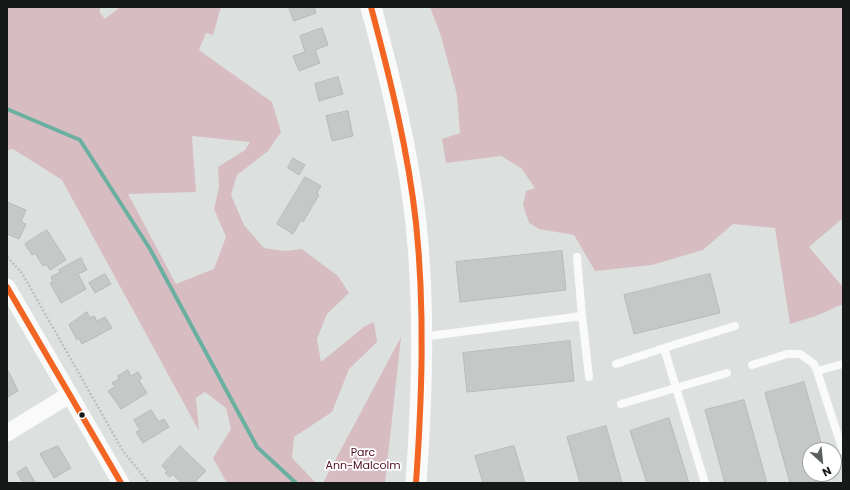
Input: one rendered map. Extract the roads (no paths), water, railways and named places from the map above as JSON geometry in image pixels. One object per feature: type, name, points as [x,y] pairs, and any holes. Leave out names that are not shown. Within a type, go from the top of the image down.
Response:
[{"type":"street","points":[[371,7],[398,116],[415,216],[421,292],[420,408],[416,483]]},
{"type":"street","points":[[7,287],[121,483]]},
{"type":"street","points":[[7,433],[69,395]]},
{"type":"lane","points":[[577,257],[589,376]]},
{"type":"lane","points":[[421,337],[582,316]]},
{"type":"lane","points":[[616,364],[735,326]]},
{"type":"lane","points":[[664,348],[705,483]]},
{"type":"lane","points":[[752,365],[787,354],[800,354],[814,364],[843,451]]},
{"type":"lane","points":[[817,371],[843,364]]},
{"type":"lane","points":[[620,404],[727,373]]},
{"type":"waterway","points":[[7,109],[80,140],[150,249],[257,447],[296,483]]},
{"type":"park label","name":"Parc Ann-Malcolm","points":[[363,459]]}]
